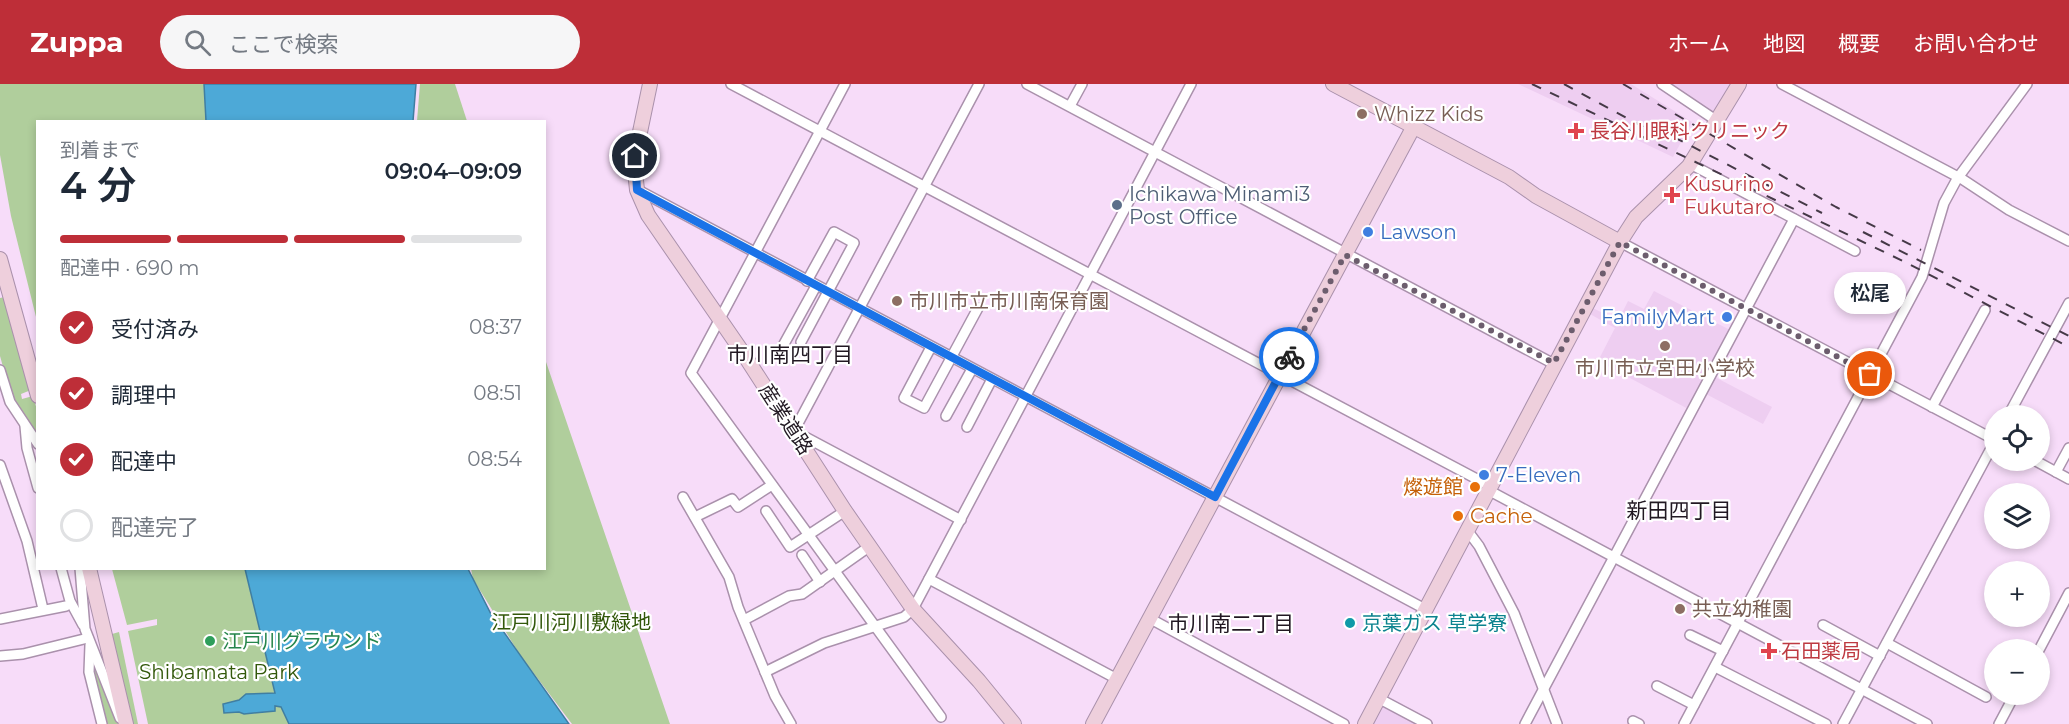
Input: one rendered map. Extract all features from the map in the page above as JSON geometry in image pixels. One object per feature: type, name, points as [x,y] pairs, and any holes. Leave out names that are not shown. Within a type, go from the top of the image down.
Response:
[{"type":"street","name":"産業道路","points":[[650,84],[635,156],[637,190],[648,215],[720,318],[845,511],[913,609],[979,681],[1014,724]]},
{"type":"street","points":[[731,84],[1280,375],[1615,558],[1927,724]]},
{"type":"street","points":[[845,84],[691,373],[941,717]]},
{"type":"street","points":[[961,520],[794,431],[979,84]]},
{"type":"street","points":[[1027,84],[1345,255],[1554,363]]},
{"type":"street","points":[[1070,106],[1082,84]]},
{"type":"street","points":[[765,672],[824,643],[904,617],[913,609],[1191,84]]},
{"type":"street","points":[[1333,84],[1414,126],[1620,242],[1984,435]]},
{"type":"street","points":[[1662,84],[1717,121]]},
{"type":"street","points":[[1365,724],[1620,242],[1636,217],[1689,166],[1739,84]]},
{"type":"street","points":[[1782,84],[1957,179],[1962,179],[2009,210],[2069,241]]},
{"type":"street","points":[[1685,724],[1922,277],[1944,202],[1957,179],[2027,84]]},
{"type":"street","points":[[1093,724],[1414,126]]},
{"type":"street","points":[[1696,167],[1855,251]]},
{"type":"street","points":[[637,190],[1425,609]]},
{"type":"street","points":[[1525,724],[1794,219]]},
{"type":"street","points":[[784,344],[834,232],[854,243],[801,342]]},
{"type":"street","points":[[0,259],[36,389]]},
{"type":"street","points":[[2014,405],[2069,303]]},
{"type":"street","points":[[931,347],[904,398],[924,408],[978,308]]},
{"type":"street","points":[[1932,407],[1985,310]]},
{"type":"street","points":[[946,416],[972,369]]},
{"type":"street","points":[[0,370],[10,402],[36,441]]},
{"type":"street","points":[[967,426],[992,379]]},
{"type":"street","points":[[0,406],[10,402]]},
{"type":"street","points":[[25,426],[27,448],[36,481]]},
{"type":"street","points":[[2056,472],[2069,448]]},
{"type":"street","points":[[1843,724],[1984,462]]},
{"type":"street","points":[[0,465],[27,541],[43,609]]},
{"type":"street","points":[[2050,469],[2069,479]]},
{"type":"street","points":[[695,517],[732,499],[738,507],[772,485]]},
{"type":"street","points":[[683,497],[729,577],[765,672],[791,724]]},
{"type":"street","points":[[766,511],[790,547],[845,511]]},
{"type":"street","points":[[1467,530],[1479,546],[1514,613],[1542,691],[1557,724]]},
{"type":"street","points":[[744,620],[820,582],[870,546]]},
{"type":"street","points":[[802,555],[820,582]]},
{"type":"street","points":[[62,570],[70,601],[88,637],[114,707],[125,724]]},
{"type":"street","points":[[81,570],[89,672],[102,724]]},
{"type":"street","points":[[89,570],[125,724]]},
{"type":"street","points":[[929,579],[1117,679]]},
{"type":"street","points":[[2045,639],[2069,593]]},
{"type":"street","points":[[0,620],[43,609],[66,606]]},
{"type":"street","points":[[1149,618],[1344,724]]},
{"type":"street","points":[[1822,625],[1880,656]]},
{"type":"street","points":[[1690,635],[1723,651]]},
{"type":"street","points":[[0,656],[23,654],[88,637]]},
{"type":"street","points":[[1887,643],[1984,696]]},
{"type":"street","points":[[1714,667],[1826,724]]},
{"type":"street","points":[[1657,686],[1694,705]]},
{"type":"street","points":[[1378,698],[1427,724]]},
{"type":"street","points":[[1999,724],[2009,705]]},
{"type":"shaded area","points":[[1518,84],[1631,84],[1692,122],[1673,157]]},
{"type":"shaded area","points":[[1670,84],[1731,84],[1714,114]]},
{"type":"shaded area","name":"市川市立宮田小学校","points":[[1654,291],[1732,331],[1690,410],[1598,361],[1615,328],[1590,314],[1593,308],[1618,321],[1628,301],[1644,309]]},
{"type":"shaded area","points":[[1713,376],[1772,407],[1763,424],[1704,393]]},
{"type":"shaded area","points":[[1382,705],[1417,724],[1372,724]]},
{"type":"green space","points":[[0,84],[204,84],[206,120],[36,120],[36,317],[11,216],[0,155]]},
{"type":"green space","points":[[420,84],[455,84],[467,120],[417,120]]},
{"type":"green space","points":[[5,297],[31,390],[21,394],[22,399],[33,396],[36,406],[36,438],[14,402],[15,398],[12,399],[0,356],[0,298]]},
{"type":"green space","name":"江戸川河川敷緑地","points":[[546,362],[670,724],[572,724],[520,655],[473,579],[471,570],[546,570]]},
{"type":"green space","name":"Shibamata Park","points":[[112,570],[245,570],[275,693],[289,724],[148,724],[128,631],[157,625],[157,619],[127,625]]},
{"type":"green space","points":[[119,632],[138,724],[131,724],[112,634]]},
{"type":"green space","points":[[91,652],[118,724],[104,724]]},
{"type":"water","points":[[204,84],[416,84],[413,120],[206,120]]},
{"type":"water","points":[[245,570],[469,570],[491,614],[569,724],[289,724],[281,707],[275,706],[275,711],[224,713],[223,704],[239,700],[246,694],[275,693]]},
{"type":"railway","points":[[1532,84],[1903,261],[2069,347]]},
{"type":"railway","points":[[1564,84],[1662,137]]},
{"type":"railway","points":[[1623,84],[1836,207],[1921,250]]},
{"type":"railway","points":[[1656,128],[1822,213]]},
{"type":"railway","points":[[1863,232],[2069,336]]},
{"type":"way so far","points":[[1289,357],[1345,255],[1351,256],[1554,363],[1620,242],[1870,374]]},
{"type":"place","name":"Whizz Kids","points":[[1362,114]]},
{"type":"place","name":"長谷川眼科クリニック","points":[[1576,131]]},
{"type":"place","name":"Kusurino Fukutaro","points":[[1672,195]]},
{"type":"place","name":"Ichikawa Minami3 Post Office","points":[[1117,205]]},
{"type":"place","name":"Lawson","points":[[1368,232]]},
{"type":"place","name":"市川市立市川南保育園","points":[[897,301]]},
{"type":"place","name":"FamilyMart","points":[[1727,317]]},
{"type":"place","name":"市川市立宮田小学校","points":[[1665,346]]},
{"type":"place","name":"松尾","points":[[1870,374]]},
{"type":"place","name":"7-Eleven","points":[[1484,475]]},
{"type":"place","name":"燦遊館","points":[[1475,487]]},
{"type":"place","name":"Cache","points":[[1458,516]]},
{"type":"place","name":"共立幼稚園","points":[[1680,609]]},
{"type":"place","name":"京葉ガス 草学寮","points":[[1350,623]]},
{"type":"place","name":"江戸川グラウンド","points":[[210,641]]},
{"type":"place","name":"石田薬局","points":[[1769,651]]},
{"type":"district","name":"市川南四丁目","points":[[790,355]]},
{"type":"district","name":"新田四丁目","points":[[1679,511]]},
{"type":"district","name":"市川南二丁目","points":[[1231,624]]},
{"type":"route","points":[[635,156],[637,190],[1215,497],[1289,357]]}]
